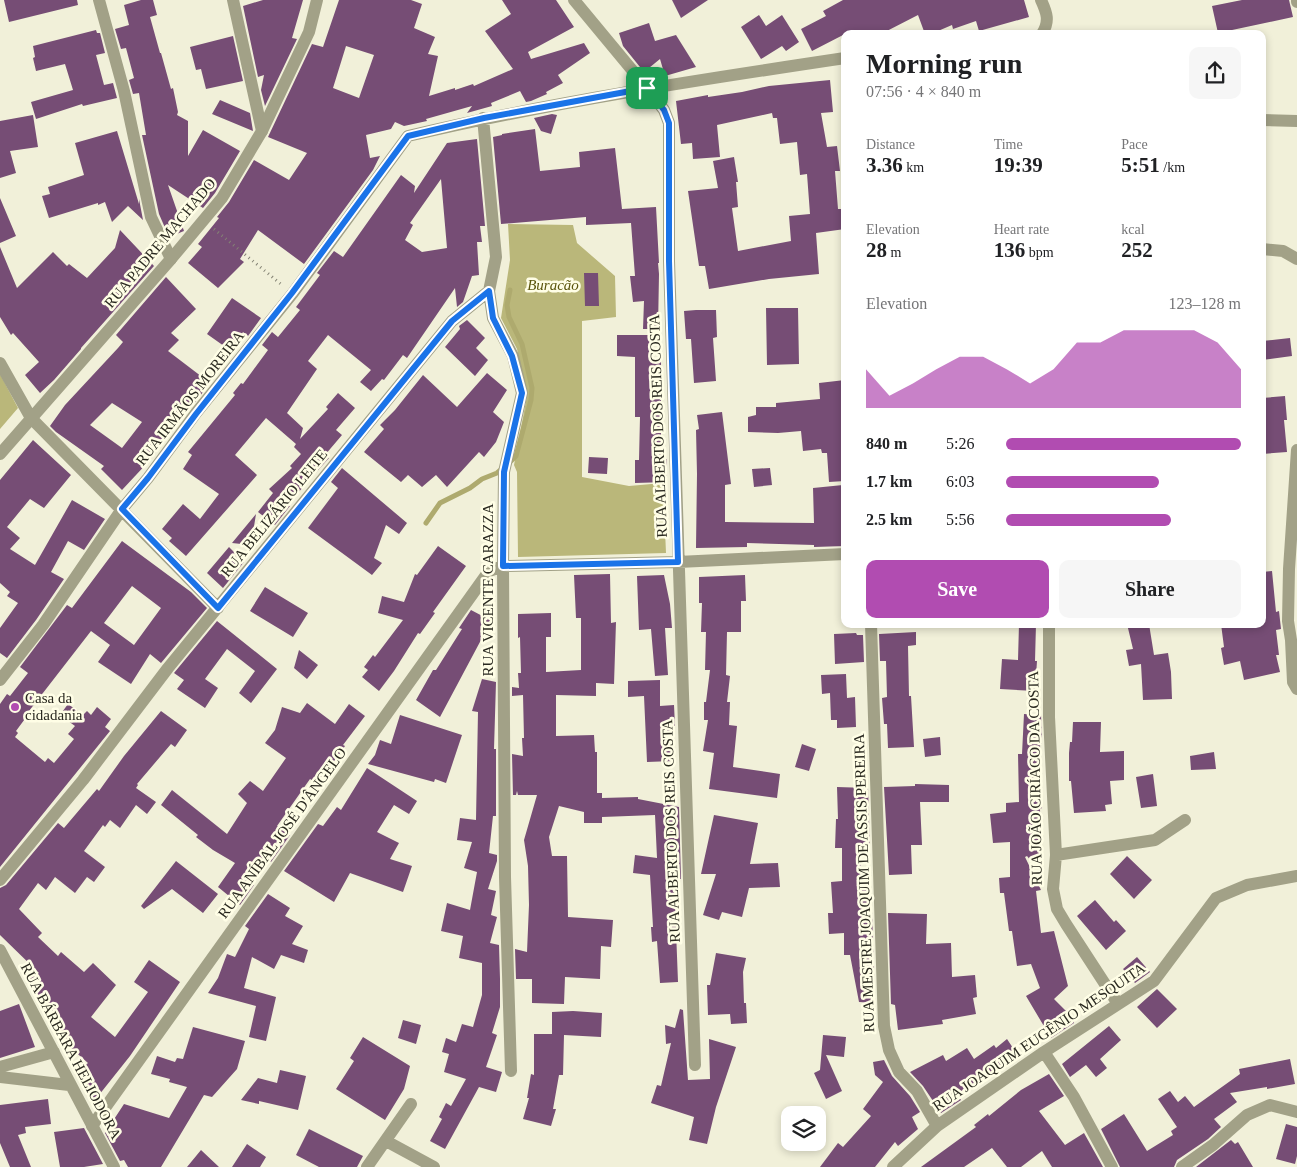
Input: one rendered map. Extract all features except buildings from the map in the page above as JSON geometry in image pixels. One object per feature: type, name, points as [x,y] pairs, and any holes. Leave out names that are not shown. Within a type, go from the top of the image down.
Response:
[{"type":"street","points":[[99,0],[124,91],[151,217],[171,259]]},
{"type":"street","points":[[233,0],[262,131]]},
{"type":"street","name":"RUA PADRE MACHADO","points":[[0,454],[222,198],[262,131],[309,32],[317,0]]},
{"type":"street","name":"RUA ALBERTO DOS REIS COSTA","points":[[574,0],[664,110],[669,123],[669,261],[695,1064]]},
{"type":"street","points":[[1041,0],[1048,18],[1044,30]]},
{"type":"street","points":[[484,118],[647,88],[841,59]]},
{"type":"street","name":"RUA IRMÃOS MOREIRA","points":[[0,680],[43,625],[122,509],[292,293],[408,136],[484,118]]},
{"type":"street","name":"RUA VICENTE CARAZZA","points":[[484,118],[496,257],[489,291],[493,318],[512,356],[522,393],[504,472],[505,877],[510,1071]]},
{"type":"street","points":[[1266,120],[1297,121]]},
{"type":"street","points":[[1266,249],[1283,251],[1297,259]]},
{"type":"street","name":"RUA BELIZÁRIO LEITE","points":[[0,880],[83,780],[168,668],[452,321],[489,291]]},
{"type":"street","points":[[0,363],[31,418],[218,608]]},
{"type":"street","points":[[1297,450],[1289,569],[1288,621],[1294,640],[1293,682],[1297,689]]},
{"type":"street","points":[[503,566],[678,562],[841,554]]},
{"type":"street","name":"RUA ANÍBAL JOSÉ D'ÂNGELO","points":[[92,1126],[489,571],[503,566]]},
{"type":"street","name":"RUA MESTRE JOAQUIM DE ASSIS PEREIRA","points":[[871,628],[884,1026],[889,1050],[899,1072],[917,1090],[937,1126]]},
{"type":"street","name":"RUA JOÃO CIRÍACO DA COSTA","points":[[1049,628],[1049,717],[1056,855],[1053,889],[1057,909],[1118,1004]]},
{"type":"street","points":[[1056,855],[1155,840],[1185,820]]},
{"type":"street","name":"RUA JOAQUIM EUGÊNIO MESQUITA","points":[[893,1167],[937,1126],[1044,1052],[1154,981],[1216,898],[1247,885],[1297,876]]},
{"type":"street","name":"RUA BÁRBARA HELIODORA","points":[[0,950],[54,1052],[69,1085],[114,1167]]},
{"type":"street","points":[[0,1067],[54,1052]]},
{"type":"street","points":[[1044,1052],[1054,1070],[1074,1097],[1112,1167]]},
{"type":"street","points":[[0,1077],[69,1085]]},
{"type":"street","points":[[367,1167],[411,1104]]},
{"type":"street","points":[[1182,1167],[1213,1145],[1247,1115],[1270,1105],[1297,1112]]},
{"type":"street","points":[[386,1141],[434,1167]]},
{"type":"path","points":[[203,220],[292,293]]},
{"type":"green space","name":"Buracão","points":[[508,224],[573,225],[577,243],[615,276],[616,317],[582,321],[582,477],[629,486],[663,483],[666,553],[518,557],[517,472],[514,465],[527,396],[517,349],[501,318],[510,260]]},
{"type":"green space","points":[[0,374],[18,408],[0,429]]},
{"type":"waterway","points":[[509,463],[516,456],[531,400],[532,388],[522,344],[509,317],[507,305],[510,290]]},
{"type":"waterway","points":[[426,523],[440,503],[503,468]]},
{"type":"place","name":"Casa da cidadania","points":[[15,707]]},
{"type":"route","points":[[647,88],[664,110],[669,123],[669,261],[678,562],[503,566],[504,472],[522,393],[512,356],[493,318],[489,291],[452,321],[218,608],[122,509],[292,293],[408,136],[484,118],[647,88]]}]
